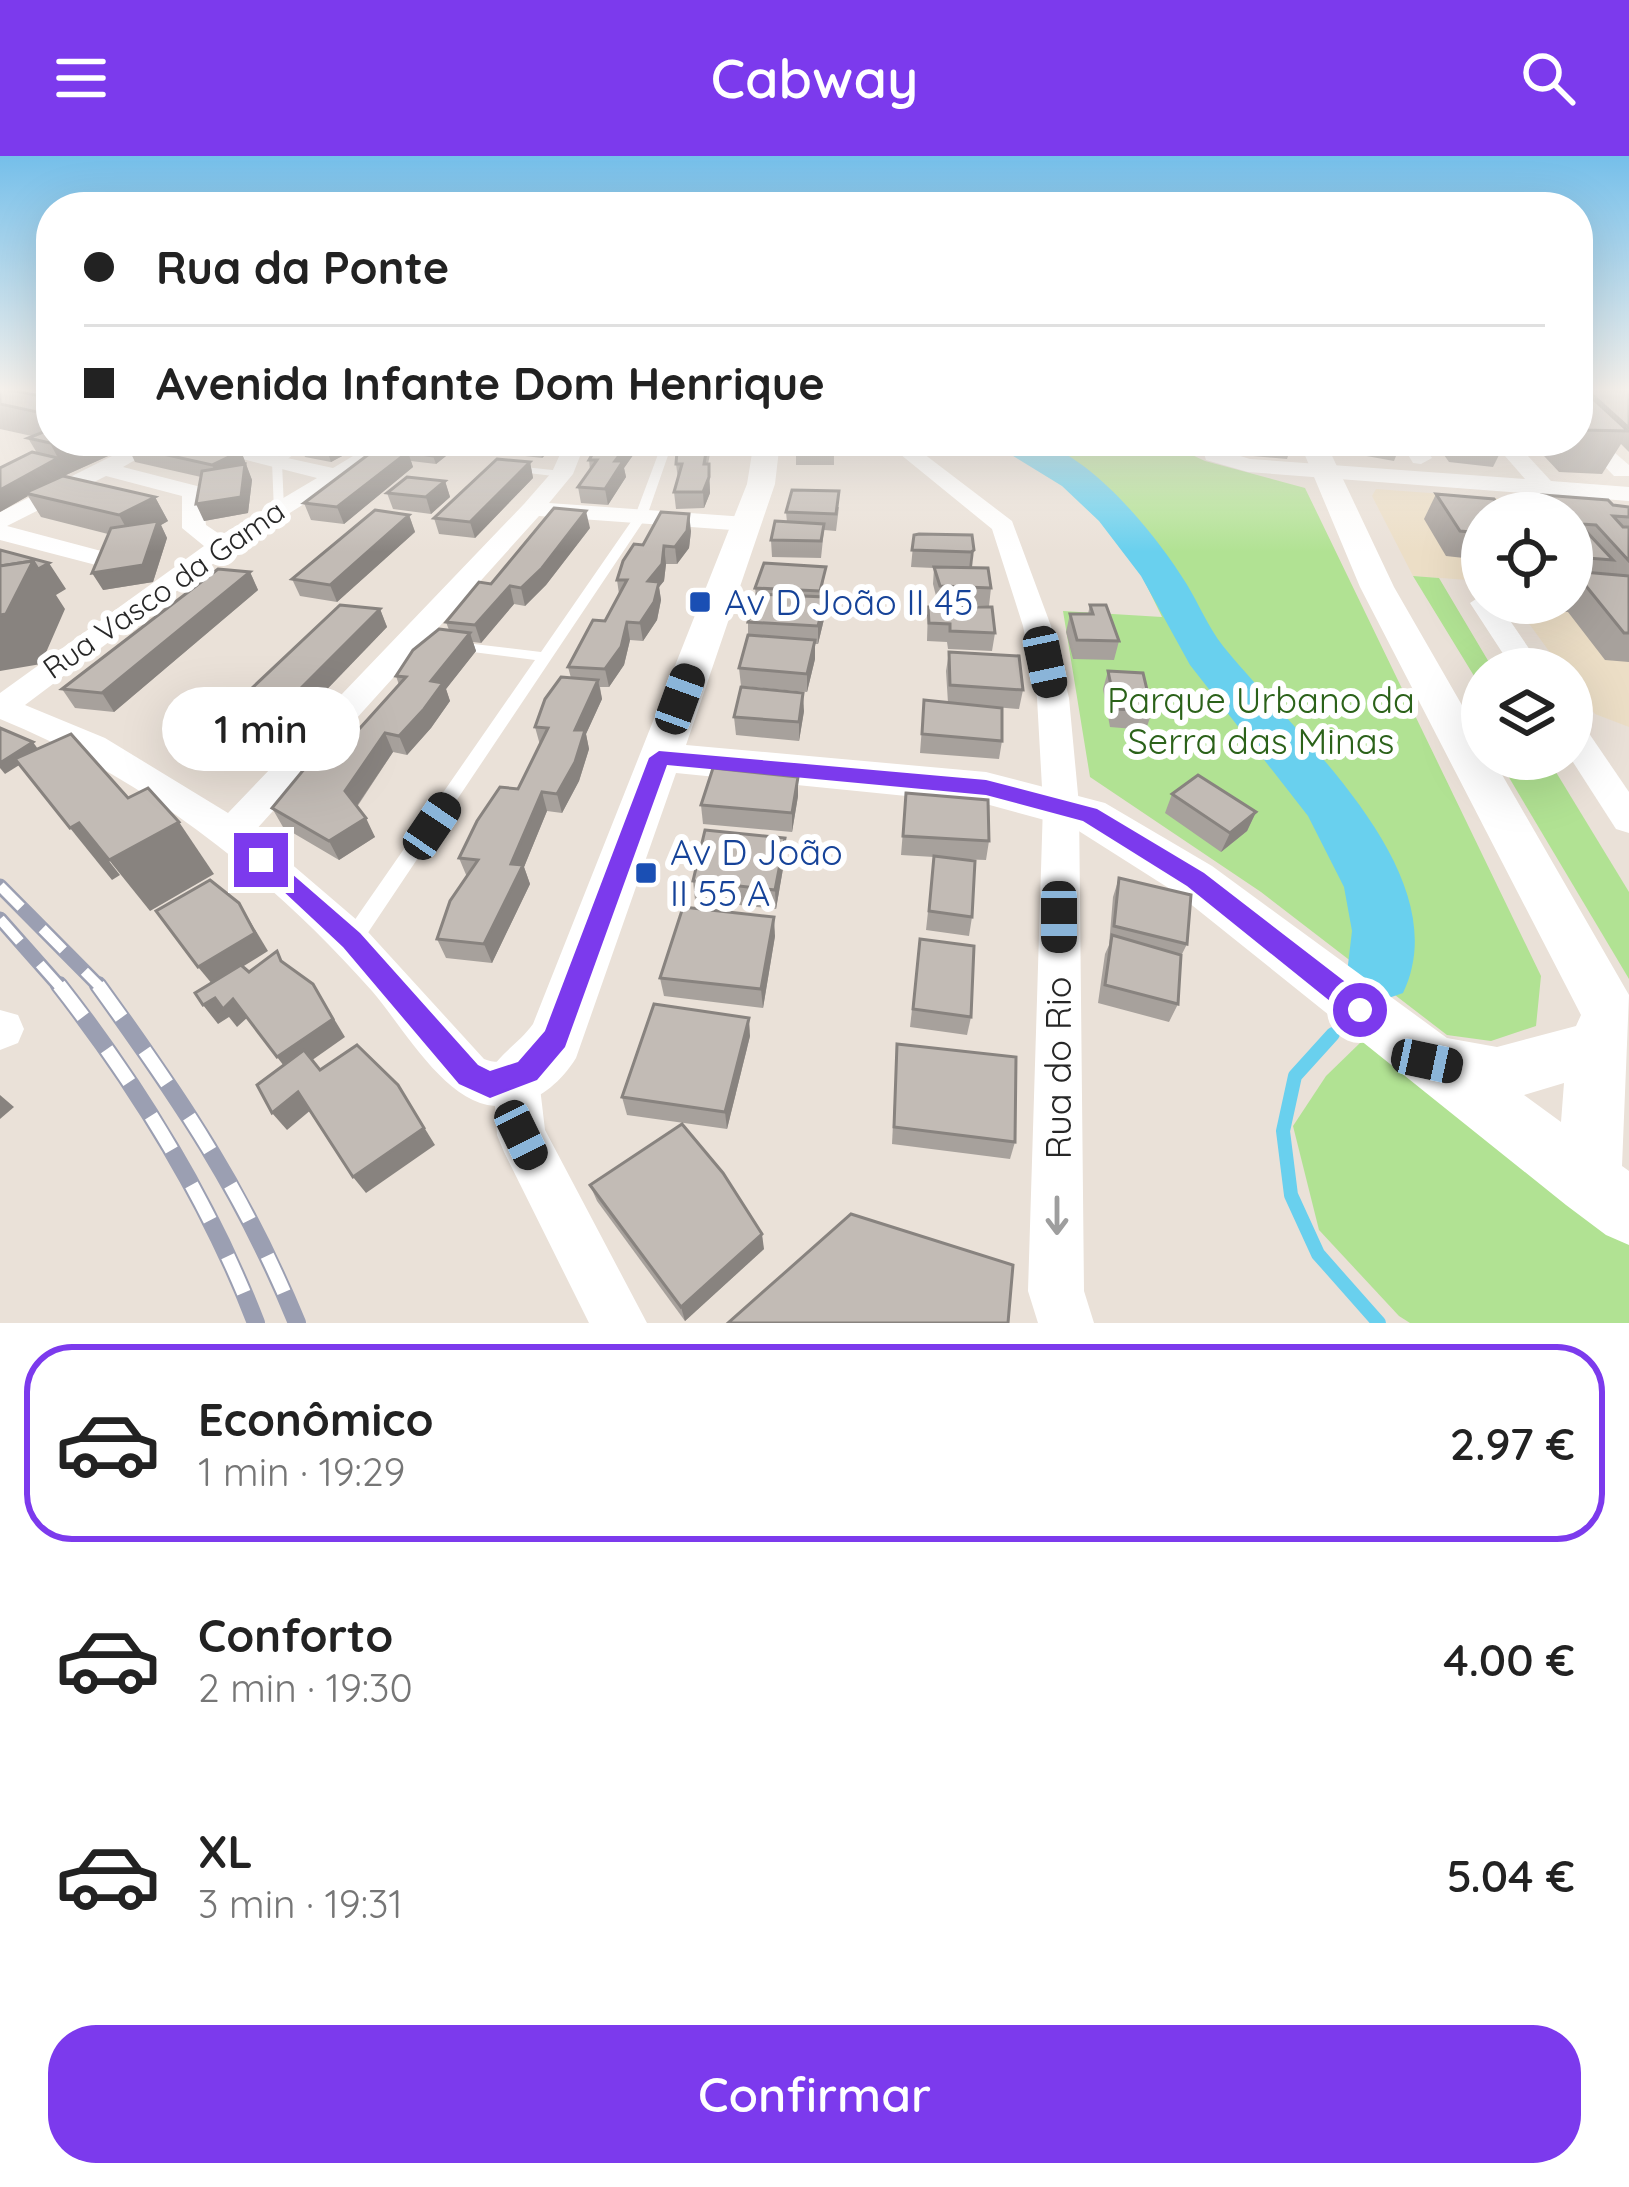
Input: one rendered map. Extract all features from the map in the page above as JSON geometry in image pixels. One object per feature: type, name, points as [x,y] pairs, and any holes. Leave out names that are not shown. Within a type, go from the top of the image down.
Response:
[{"type":"street","points":[[1593,445],[1626,483]]},
{"type":"street","points":[[0,521],[126,456]]},
{"type":"street","points":[[250,456],[334,475]]},
{"type":"street","name":"Rua Vasco da Gama","points":[[0,707],[221,546],[367,456]]},
{"type":"street","points":[[230,834],[532,509],[562,474],[570,456]]},
{"type":"street","points":[[0,707],[94,746],[230,834],[352,940],[469,1075],[490,1084],[516,1079],[543,1058],[556,1039],[746,524],[765,456]]},
{"type":"street","name":"Rua do Rio","points":[[914,456],[1003,526],[1037,626],[1049,680],[1061,805],[1057,1291],[1066,1323]]},
{"type":"street","points":[[1226,456],[1248,465],[1320,457],[1544,488],[1626,483]]},
{"type":"street","points":[[1515,456],[1544,488]]},
{"type":"street","points":[[1320,457],[1377,587],[1612,1037],[1609,1197]]},
{"type":"street","points":[[100,468],[194,492],[194,528],[221,546]]},
{"type":"street","points":[[532,509],[746,524]]},
{"type":"street","points":[[0,532],[96,556]]},
{"type":"street","points":[[659,758],[986,788],[1061,805],[1127,834],[1196,880],[1609,1197]]},
{"type":"street","points":[[1593,766],[1629,820]]},
{"type":"street","points":[[1427,1061],[1496,1075],[1612,1037]]},
{"type":"street","points":[[516,1079],[521,1135],[619,1323]]},
{"type":"lane","points":[[278,508],[277,462],[286,456]]},
{"type":"lane","points":[[352,940],[641,516],[663,456]]},
{"type":"lane","points":[[492,467],[562,474]]},
{"type":"lane","points":[[411,640],[546,657]]},
{"type":"shaded area","points":[[1376,489],[1461,495],[1461,579],[1413,576],[1372,496]]},
{"type":"shaded area","points":[[1593,505],[1629,508],[1629,727],[1593,711],[1593,648],[1547,648],[1529,624],[1593,624]]},
{"type":"green space","name":"Parque Urbano da Serra das Minas","points":[[1023,456],[1194,456],[1305,488],[1541,976],[1536,1026],[1491,1041],[1447,1035],[1261,892],[1090,777],[1063,611],[1162,617],[1125,541],[1076,482]]},
{"type":"green space","points":[[1413,576],[1439,578],[1461,615],[1461,624],[1466,624],[1481,648],[1461,648],[1461,655]]},
{"type":"green space","points":[[1511,780],[1561,780],[1629,892],[1629,979]]},
{"type":"green space","points":[[1362,1041],[1629,1240],[1629,1323],[1410,1323],[1399,1316],[1319,1230],[1293,1126],[1326,1076]]},
{"type":"building","points":[[32,452],[58,458],[0,490],[0,468]]},
{"type":"building","points":[[172,456],[231,456],[212,465]]},
{"type":"building","points":[[366,456],[403,456],[337,507],[304,503]]},
{"type":"building","points":[[591,456],[619,456],[615,461],[623,461],[605,489],[578,487],[597,460],[589,460]]},
{"type":"building","points":[[677,456],[705,456],[709,477],[703,492],[674,492],[682,464],[676,464]]},
{"type":"building","points":[[497,459],[530,462],[470,522],[434,518]]},
{"type":"building","points":[[245,464],[241,497],[196,504],[202,471]]},
{"type":"building","points":[[63,476],[155,497],[119,515],[25,493]]},
{"type":"building","points":[[407,477],[445,481],[426,497],[387,493]]},
{"type":"building","points":[[792,490],[839,491],[836,514],[786,512]]},
{"type":"building","points":[[1436,494],[1461,496],[1460,531]]},
{"type":"building","points":[[1593,499],[1629,507],[1629,517],[1613,516],[1629,527],[1629,561],[1596,525]]},
{"type":"building","points":[[554,508],[586,511],[542,568],[521,588],[510,586],[475,625],[446,622],[479,582],[491,584]]},
{"type":"building","points":[[375,510],[409,515],[330,585],[292,579]]},
{"type":"building","points":[[661,512],[689,514],[687,531],[675,547],[664,546],[662,564],[648,581],[659,582],[654,602],[640,623],[627,622],[621,647],[605,669],[568,667],[593,620],[605,621],[627,580],[617,580],[623,561],[634,544],[643,545]]},
{"type":"building","points":[[158,521],[143,565],[92,573],[111,528]]},
{"type":"building","points":[[775,521],[824,524],[821,541],[771,540]]},
{"type":"building","points":[[914,535],[972,535],[974,550],[912,550]]},
{"type":"building","points":[[1593,539],[1613,560],[1593,558]]},
{"type":"building","points":[[0,550],[49,563],[38,569],[33,561],[0,566]]},
{"type":"building","points":[[33,561],[6,614],[0,615],[0,566]]},
{"type":"building","points":[[764,563],[826,567],[820,591],[755,588]]},
{"type":"building","points":[[934,567],[988,568],[991,588],[940,586]]},
{"type":"building","points":[[218,569],[250,572],[102,693],[62,689]]},
{"type":"building","points":[[1593,573],[1629,576],[1629,633],[1624,633],[1593,595]]},
{"type":"building","points":[[757,594],[825,597],[818,626],[748,622]]},
{"type":"building","points":[[340,605],[380,609],[245,744],[199,738]]},
{"type":"building","points":[[1090,605],[1106,605],[1119,641],[1077,640],[1070,614],[1093,614]]},
{"type":"building","points":[[928,607],[992,607],[995,633],[950,631],[950,624],[929,623]]},
{"type":"building","points":[[439,629],[470,633],[431,681],[443,683],[424,709],[399,736],[385,733],[345,791],[366,818],[329,841],[272,808],[305,768],[350,726],[360,728],[406,677],[396,676],[413,650]]},
{"type":"building","points":[[748,635],[815,640],[807,674],[739,668]]},
{"type":"building","points":[[949,652],[1019,656],[1023,690],[950,685]]},
{"type":"building","points":[[1108,671],[1143,673],[1152,711],[1116,709]]},
{"type":"building","points":[[561,677],[598,680],[575,730],[585,730],[575,762],[557,794],[542,792],[511,864],[523,865],[484,944],[437,939],[450,901],[478,860],[459,858],[500,787],[518,789],[548,728],[535,727],[545,699]]},
{"type":"building","points":[[741,687],[803,693],[799,722],[734,717]]},
{"type":"building","points":[[924,700],[1002,708],[1002,741],[922,734]]},
{"type":"building","points":[[0,728],[33,742],[0,763]]},
{"type":"building","points":[[71,734],[128,798],[148,788],[179,822],[109,860],[79,823],[70,828],[15,759]]},
{"type":"building","points":[[713,768],[798,777],[792,813],[701,805]]},
{"type":"building","points":[[1198,775],[1256,812],[1230,833],[1172,794]]},
{"type":"building","points":[[906,793],[988,800],[989,841],[903,836]]},
{"type":"building","points":[[705,830],[785,838],[775,890],[693,881]]},
{"type":"building","points":[[934,856],[975,861],[972,917],[929,911]]},
{"type":"building","points":[[1119,878],[1191,895],[1187,944],[1114,926]]},
{"type":"building","points":[[210,880],[239,903],[255,933],[198,967],[156,911]]},
{"type":"building","points":[[683,907],[774,917],[761,989],[660,978]]},
{"type":"building","points":[[1112,935],[1181,955],[1178,1004],[1105,985]]},
{"type":"building","points":[[920,939],[974,946],[971,1017],[913,1009]]},
{"type":"building","points":[[277,951],[281,961],[313,984],[333,1019],[277,1057],[233,999],[223,1009],[215,998],[203,1005],[195,993],[241,965],[249,972]]},
{"type":"building","points":[[654,1004],[749,1018],[725,1112],[622,1097]]},
{"type":"building","points":[[897,1044],[1016,1057],[1015,1142],[894,1127]]},
{"type":"building","points":[[357,1045],[398,1085],[424,1128],[353,1177],[298,1092],[272,1113],[257,1085],[304,1050],[320,1070]]},
{"type":"building","points":[[682,1124],[723,1173],[762,1234],[681,1307],[590,1185]]},
{"type":"building","points":[[851,1214],[1013,1265],[1008,1323],[728,1323]]},
{"type":"waterway","points":[[1039,456],[1074,478],[1130,533],[1206,655],[1328,802],[1374,887],[1383,931],[1380,973]]},
{"type":"waterway","points":[[1333,1034],[1295,1076],[1283,1131],[1291,1195],[1318,1254],[1379,1323]]},
{"type":"railway","points":[[0,886],[101,988]]},
{"type":"railway","points":[[0,919],[61,988]]},
{"type":"railway","points":[[59,985],[170,1147],[217,1234],[256,1323]]},
{"type":"railway","points":[[98,985],[232,1188],[297,1323]]},
{"type":"place","name":"Av D João II 45","points":[[700,602]]},
{"type":"place","name":"Av D João II 55 A","points":[[646,873]]},
{"type":"route","points":[[261,860],[352,940],[469,1075],[490,1084],[516,1079],[543,1058],[556,1039],[659,758],[986,788],[1089,815],[1196,880],[1360,1010]]}]
